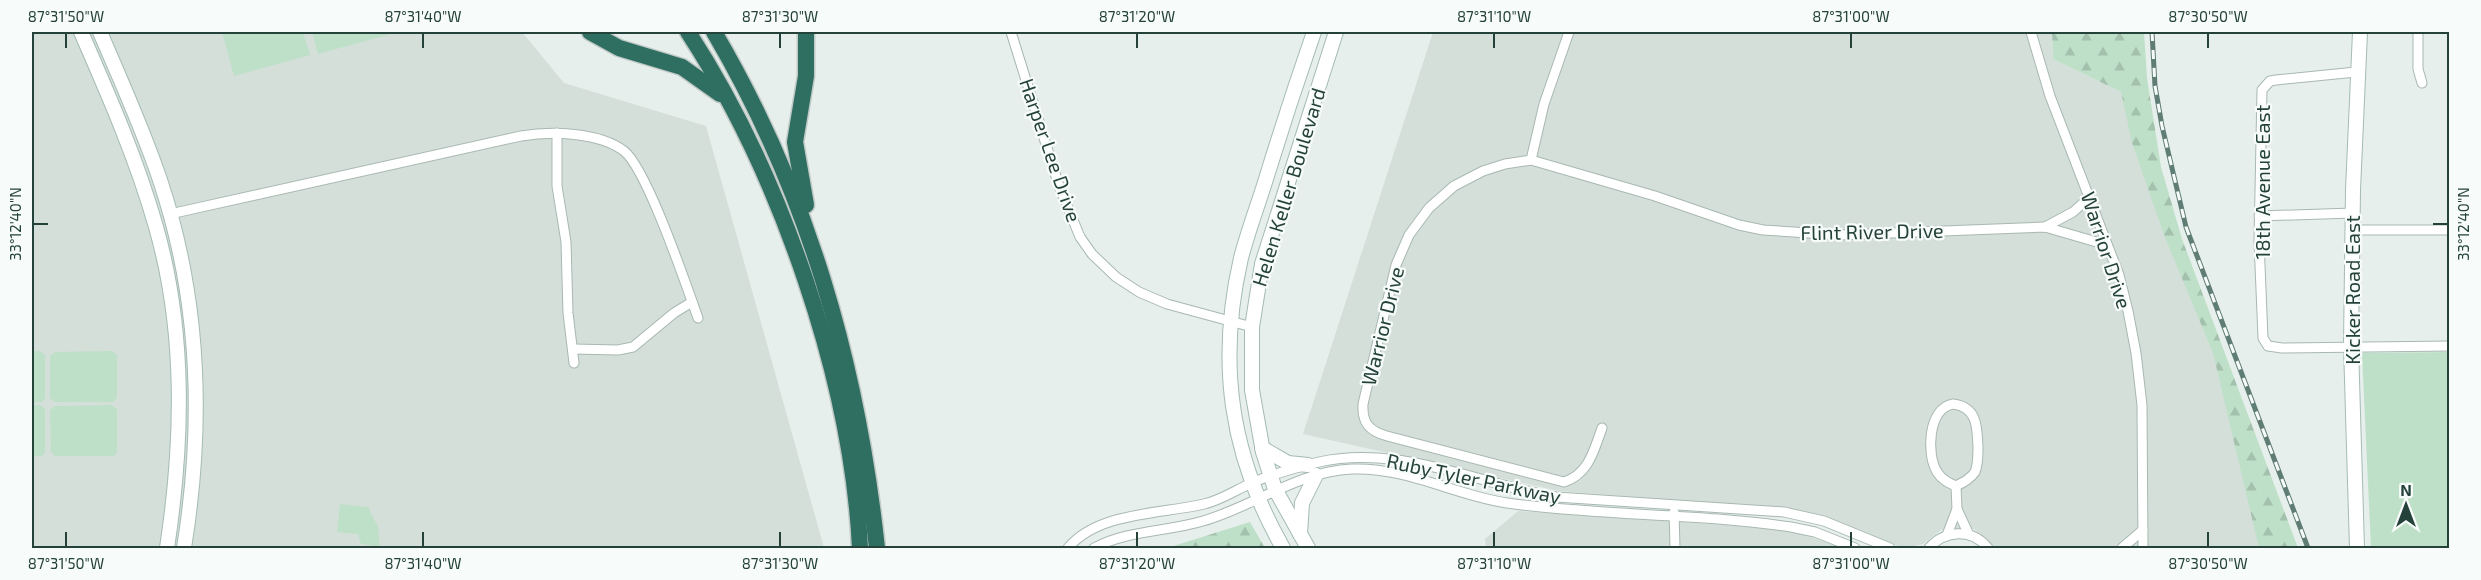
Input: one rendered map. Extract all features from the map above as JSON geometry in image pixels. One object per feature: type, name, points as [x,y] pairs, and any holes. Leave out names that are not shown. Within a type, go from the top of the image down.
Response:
[{"type":"highway","points":[[590,32],[619,48],[682,67],[727,99]]},
{"type":"highway","points":[[688,32],[727,99],[776,206],[820,328],[850,458],[860,549]]},
{"type":"highway","points":[[714,32],[765,129],[811,237],[834,315],[863,444],[877,549]]},
{"type":"highway","points":[[806,32],[806,76],[795,142],[811,237]]},
{"type":"street","points":[[81,32],[146,194],[158,234],[173,309],[178,369],[179,436],[166,549]]},
{"type":"street","points":[[100,32],[148,146],[170,214],[191,313],[197,398],[193,484],[184,549]]},
{"type":"street","name":"Harper Lee Drive","points":[[1011,32],[1059,186],[1080,237],[1092,254],[1116,277],[1139,292],[1167,304],[1252,327]]},
{"type":"street","name":"Helen Keller Boulevard","points":[[1283,549],[1258,500],[1234,422],[1228,367],[1230,322],[1242,255],[1314,32]]},
{"type":"street","name":"Helen Keller Boulevard","points":[[1308,549],[1273,483],[1262,448],[1252,390],[1252,327],[1262,264],[1336,32]]},
{"type":"street","points":[[1530,160],[1544,104],[1569,32]]},
{"type":"street","name":"Warrior Drive","points":[[2031,32],[2050,96],[2119,275],[2136,353],[2142,405],[2143,549]]},
{"type":"street","name":"Kicker Road East","points":[[2357,549],[2351,346],[2356,72],[2360,32]]},
{"type":"street","points":[[2418,32],[2418,69],[2422,83]]},
{"type":"street","name":"18th Avenue East","points":[[2351,346],[2272,348],[2263,338],[2259,216],[2262,90],[2270,81],[2356,72]]},
{"type":"street","points":[[170,214],[521,136],[557,133],[591,138],[621,149],[628,155],[666,233],[698,318]]},
{"type":"street","points":[[557,133],[557,186],[566,242],[567,295],[574,363]]},
{"type":"street","name":"Flint River Drive","points":[[1530,160],[1655,196],[1739,225],[1785,233],[1840,235],[2045,227],[2107,245]]},
{"type":"street","name":"Warrior Drive","points":[[1530,160],[1494,167],[1473,175],[1454,186],[1421,216],[1409,235],[1396,265],[1372,363],[1362,416],[1367,426],[1387,436],[1564,482],[1575,478],[1584,470],[1602,428]]},
{"type":"street","name":"Flint River Drive","points":[[2045,227],[2073,212],[2090,197]]},
{"type":"street","points":[[2259,216],[2353,213]]},
{"type":"street","points":[[2353,230],[2450,230]]},
{"type":"street","points":[[573,349],[618,350],[633,347],[674,313],[692,302]]},
{"type":"street","points":[[2351,346],[2450,346]]},
{"type":"street","points":[[1953,404],[1966,407],[1972,412],[1977,428],[1977,467],[1966,481],[1956,486],[1938,474],[1933,458],[1934,420],[1941,408],[1953,404]]},
{"type":"street","points":[[1262,448],[1288,464],[1312,470],[1302,503],[1300,536]]},
{"type":"street","name":"Ruby Tyler Parkway","points":[[1068,549],[1097,526],[1197,506],[1227,496],[1252,483],[1273,483],[1334,460],[1387,458],[1556,497],[1784,512],[1824,521],[1890,549]]},
{"type":"street","name":"Ruby Tyler Parkway","points":[[1312,470],[1372,469],[1413,476],[1505,503],[1563,510],[1791,527],[1815,532],[1855,549]]},
{"type":"street","name":"Ruby Tyler Parkway","points":[[1094,549],[1122,536],[1202,522],[1258,500],[1273,483]]},
{"type":"street","points":[[1956,486],[1957,509],[1969,535]]},
{"type":"street","points":[[1674,504],[1675,549]]},
{"type":"street","points":[[1197,506],[1202,522]]},
{"type":"street","points":[[1929,549],[1947,535],[1957,509]]},
{"type":"street","points":[[1119,521],[1122,536]]},
{"type":"street","points":[[2122,549],[2143,530]]},
{"type":"street","points":[[1947,535],[1969,535],[1978,539],[1988,549]]},
{"type":"shaded area","points":[[32,32],[522,32],[564,83],[706,126],[824,548],[32,548]]},
{"type":"shaded area","points":[[1433,32],[2052,32],[2053,59],[2121,92],[2144,139],[2277,548],[1996,548],[1974,529],[1941,530],[1923,544],[1904,548],[1797,510],[1559,491],[1303,434]]},
{"type":"shaded area","points":[[1518,511],[1770,528],[1805,535],[1843,548],[1486,548],[1485,539]]},
{"type":"green space","points":[[222,32],[303,32],[310,55],[234,76]]},
{"type":"green space","points":[[312,32],[390,32],[391,34],[318,54]]},
{"type":"green space","points":[[2052,32],[2144,32],[2147,78],[2161,167],[2182,239],[2298,548],[2259,548],[2213,353],[2164,235],[2132,143],[2121,92],[2053,59]]},
{"type":"green space","points":[[32,351],[40,351],[45,355],[45,398],[42,402],[32,402]]},
{"type":"green space","points":[[112,351],[117,355],[117,398],[113,402],[55,402],[50,398],[50,356],[55,352]]},
{"type":"green space","points":[[2449,352],[2449,548],[2371,548],[2362,353]]},
{"type":"green space","points":[[32,405],[40,405],[45,409],[45,452],[42,456],[32,456]]},
{"type":"green space","points":[[112,405],[117,409],[117,452],[114,456],[55,456],[51,452],[50,410],[55,406]]},
{"type":"green space","points":[[340,504],[368,507],[378,527],[380,547],[361,544],[358,534],[337,532]]},
{"type":"green space","points":[[1250,522],[1265,548],[1167,548]]},
{"type":"railway","points":[[2152,32],[2155,86],[2186,227],[2308,548]]}]
